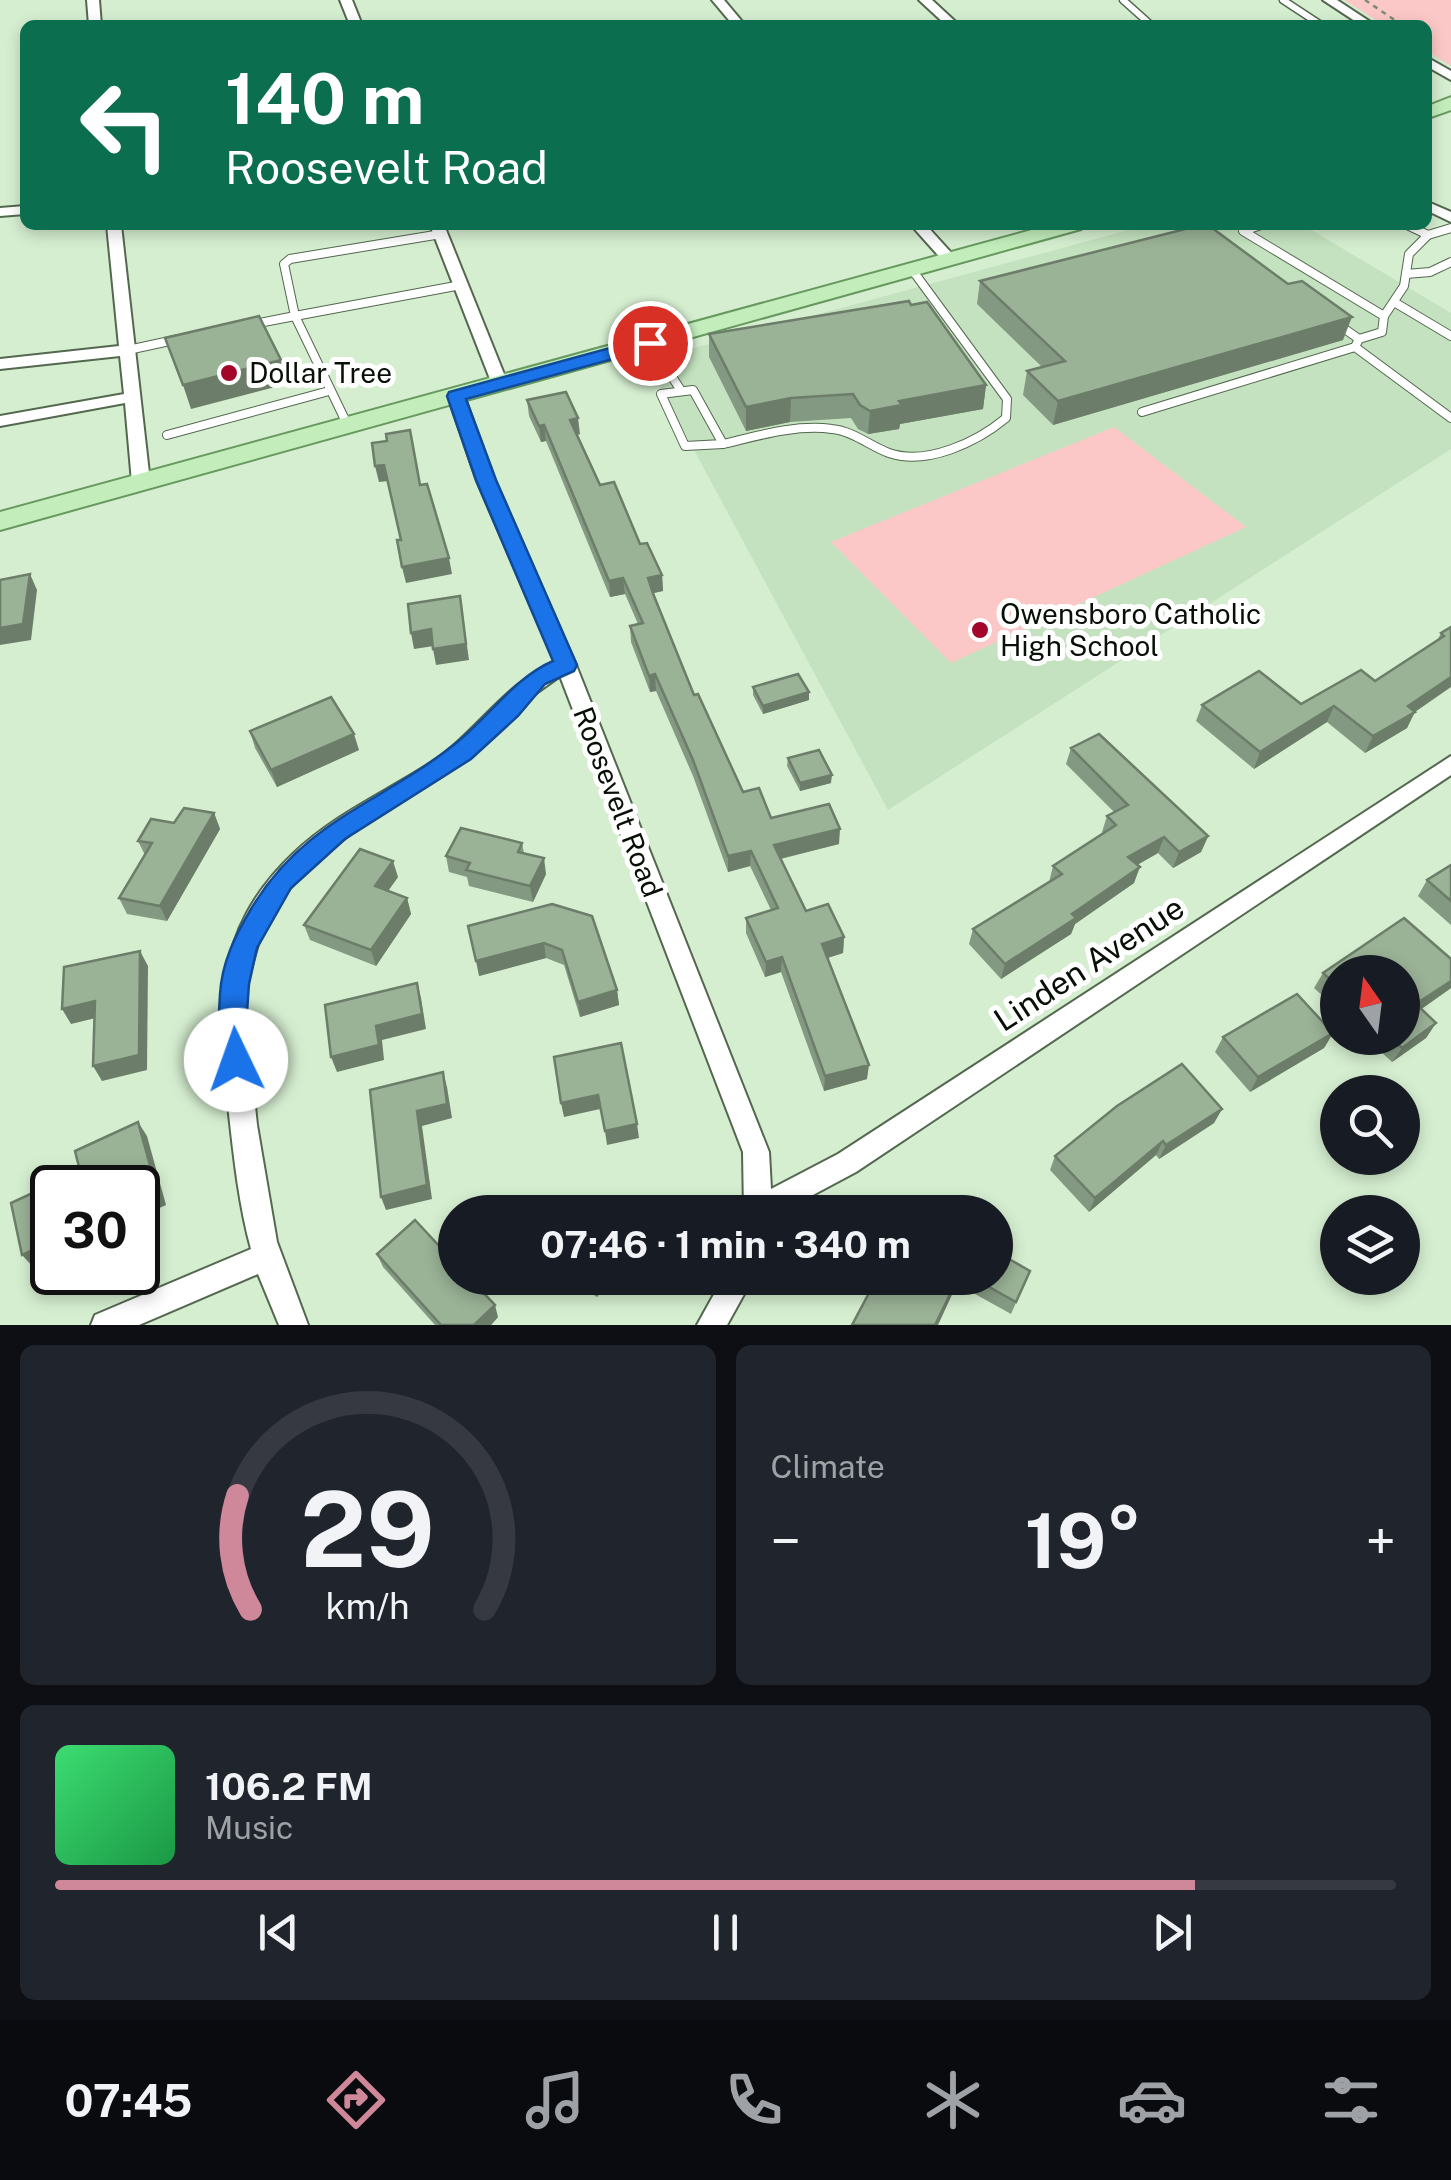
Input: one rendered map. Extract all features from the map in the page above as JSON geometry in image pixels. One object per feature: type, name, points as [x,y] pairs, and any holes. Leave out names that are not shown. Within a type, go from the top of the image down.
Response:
[{"type":"main road","points":[[0,521],[1056,230]]},
{"type":"street","points":[[718,0],[735,20]]},
{"type":"street","points":[[924,0],[946,20]]},
{"type":"street","points":[[1329,0],[1361,20]]},
{"type":"street","points":[[115,230],[141,482]]},
{"type":"street","points":[[439,230],[500,384]]},
{"type":"street","points":[[923,230],[950,260]]},
{"type":"street","points":[[0,364],[128,350]]},
{"type":"street","name":"Roosevelt Road","points":[[456,396],[486,480],[566,665],[756,1152],[757,1195]]},
{"type":"street","points":[[0,420],[133,397]]},
{"type":"street","points":[[294,1325],[267,1256],[252,1193],[232,1026],[235,984],[244,946],[260,912],[307,854],[462,752],[510,710],[537,678],[566,665]]},
{"type":"street","name":"Linden Avenue","points":[[789,1195],[847,1163],[1451,764]]},
{"type":"street","points":[[105,1325],[267,1256]]},
{"type":"street","points":[[711,1325],[730,1295]]},
{"type":"lane","points":[[1123,0],[1145,20]]},
{"type":"lane","points":[[1282,0],[1313,20]]},
{"type":"lane","points":[[1142,412],[1382,332],[1384,316],[1404,286],[1409,254],[1431,234],[1451,228]]},
{"type":"lane","points":[[348,426],[296,316],[284,264],[434,230]]},
{"type":"lane","points":[[1245,230],[1242,231],[1384,316]]},
{"type":"lane","points":[[1420,230],[1451,242]]},
{"type":"lane","points":[[1406,274],[1430,272],[1451,262]]},
{"type":"lane","points":[[723,444],[696,392],[680,390],[660,397],[685,446],[697,448],[723,444],[805,429],[834,428],[895,454],[913,456],[972,442],[995,429],[1006,418],[1007,399],[913,270]]},
{"type":"lane","points":[[240,327],[461,285]]},
{"type":"lane","points":[[1394,302],[1451,336]]},
{"type":"lane","points":[[1328,318],[1451,418]]},
{"type":"lane","points":[[128,350],[184,338]]},
{"type":"lane","points":[[650,343],[680,390]]},
{"type":"lane","points":[[168,434],[329,392]]},
{"type":"path","points":[[1365,0],[1395,20]]},
{"type":"shaded area","points":[[1344,0],[1451,0],[1451,66],[1432,54],[1432,20],[1376,20]]},
{"type":"shaded area","name":"Owensboro Catholic High School","points":[[1129,230],[1311,230],[1451,313],[1451,449],[888,810],[646,361]]},
{"type":"shaded area","points":[[1114,427],[1246,527],[951,663],[831,542]]},
{"type":"building","points":[[1181,230],[1215,230],[1288,284],[1302,281],[1352,317],[1058,401],[1027,371],[1065,361],[980,281]]},
{"type":"building","points":[[909,301],[911,305],[927,302],[986,385],[899,401],[902,405],[870,411],[853,394],[791,398],[746,407],[709,334]]},
{"type":"building","points":[[259,316],[281,360],[183,385],[165,338]]},
{"type":"building","points":[[566,392],[578,418],[570,420],[600,485],[614,482],[640,544],[647,543],[662,575],[648,578],[654,596],[694,695],[698,694],[743,792],[759,788],[771,818],[829,804],[840,829],[774,845],[806,911],[828,904],[844,937],[822,944],[869,1065],[825,1076],[782,957],[766,962],[746,918],[778,908],[751,851],[728,856],[693,760],[655,674],[649,676],[630,626],[643,623],[623,578],[609,581],[544,425],[539,426],[527,400]]},
{"type":"building","points":[[410,430],[420,485],[427,484],[449,558],[402,567],[397,540],[401,540],[384,465],[375,466],[372,443],[387,441],[386,434]]},
{"type":"building","points":[[30,574],[23,624],[0,628],[0,580]]},
{"type":"building","points":[[460,596],[466,644],[433,649],[431,629],[411,633],[408,604]]},
{"type":"building","points":[[1451,627],[1451,677],[1408,706],[1415,712],[1373,736],[1334,706],[1260,752],[1202,705],[1259,671],[1301,704],[1361,670],[1375,681],[1444,636],[1441,633]]},
{"type":"building","points":[[798,674],[809,692],[763,706],[753,687]]},
{"type":"building","points":[[331,697],[354,734],[271,770],[250,731]]},
{"type":"building","points":[[1099,734],[1208,836],[1179,852],[1164,837],[1128,857],[1140,867],[1072,914],[1076,918],[1005,964],[973,929],[1062,874],[1053,866],[1116,825],[1107,816],[1128,805],[1071,748]]},
{"type":"building","points":[[819,750],[832,775],[800,783],[788,758]]},
{"type":"building","points":[[184,808],[214,813],[160,906],[119,898],[152,843],[138,841],[151,819],[174,823]]},
{"type":"building","points":[[461,828],[522,843],[518,852],[544,858],[530,886],[466,870],[470,863],[446,856]]},
{"type":"building","points":[[360,849],[393,861],[375,886],[407,898],[371,950],[304,925]]},
{"type":"building","points":[[1451,865],[1451,901],[1427,880]]},
{"type":"building","points":[[552,904],[592,916],[617,990],[578,1002],[562,950],[544,943],[476,961],[468,926]]},
{"type":"building","points":[[1404,918],[1451,959],[1451,981],[1420,1001],[1420,955],[1350,955]]},
{"type":"building","points":[[140,951],[139,1055],[93,1066],[95,1001],[62,1009],[64,967]]},
{"type":"building","points":[[417,983],[422,1014],[376,1026],[379,1045],[331,1057],[325,1005]]},
{"type":"building","points":[[1297,994],[1320,1019],[1320,1041],[1258,1077],[1223,1037]]},
{"type":"building","points":[[1420,1008],[1436,1023],[1420,1035]]},
{"type":"building","points":[[621,1043],[637,1124],[605,1131],[598,1095],[561,1103],[554,1057]]},
{"type":"building","points":[[1182,1064],[1222,1109],[1166,1145],[1163,1141],[1095,1198],[1055,1156],[1117,1106]]},
{"type":"building","points":[[443,1072],[447,1104],[417,1111],[427,1185],[381,1197],[370,1090]]},
{"type":"building","points":[[138,1122],[150,1165],[78,1165],[75,1151]]},
{"type":"building","points":[[30,1194],[30,1251],[22,1255],[11,1203]]},
{"type":"building","points":[[415,1220],[438,1245],[438,1295],[485,1295],[495,1305],[474,1325],[441,1325],[377,1254]]},
{"type":"building","points":[[1013,1261],[1030,1271],[1016,1302],[1003,1295],[1013,1295]]},
{"type":"building","points":[[868,1295],[950,1295],[935,1325],[852,1325]]},
{"type":"place","name":"Dollar Tree","points":[[229,373]]},
{"type":"place","name":"Owensboro Catholic High School","points":[[980,630]]},
{"type":"route","points":[[236,1060],[232,1026],[235,984],[244,946],[260,912],[282,880],[336,832],[462,752],[510,710],[537,678],[566,665],[486,480],[456,396],[650,343]]}]
